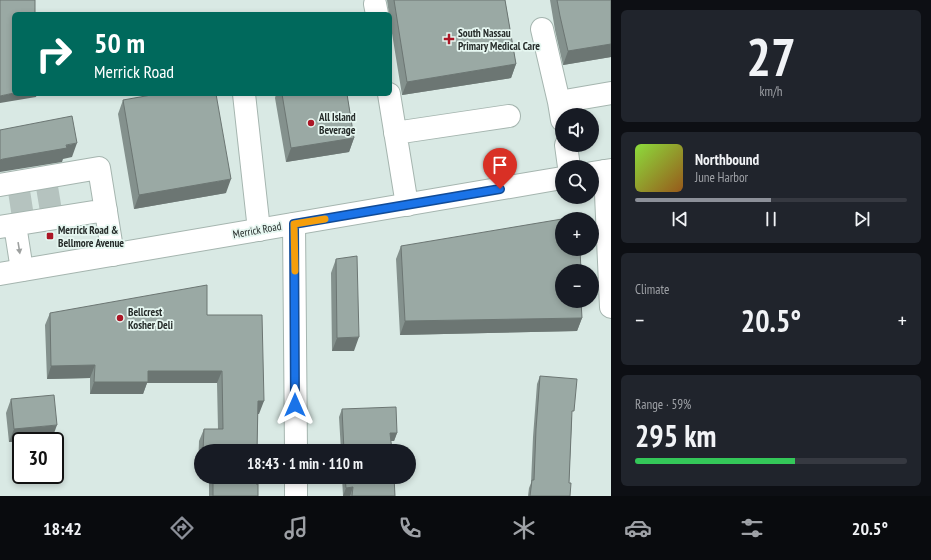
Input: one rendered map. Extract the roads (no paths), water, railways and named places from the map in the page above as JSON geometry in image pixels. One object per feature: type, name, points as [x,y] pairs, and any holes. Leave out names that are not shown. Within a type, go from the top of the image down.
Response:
[{"type":"main road","points":[[542,29],[560,108]]},
{"type":"main road","points":[[569,108],[611,93]]},
{"type":"main road","points":[[244,96],[259,230]]},
{"type":"main road","points":[[389,96],[407,204]]},
{"type":"main road","points":[[395,133],[509,116]]},
{"type":"main road","points":[[12,186],[47,182],[99,168],[113,255]]},
{"type":"main road","points":[[602,171],[611,307]]},
{"type":"main road","name":"Merrick Road","points":[[0,274],[555,179]]},
{"type":"main road","points":[[22,270],[15,223],[51,215],[106,210]]},
{"type":"main road","points":[[294,224],[296,444]]},
{"type":"main road","points":[[296,484],[296,496]]},
{"type":"tunnel","points":[[47,187],[51,211]]},
{"type":"tunnel","points":[[19,191],[23,217]]},
{"type":"place","name":"South Nassau Primary Medical Care","points":[[449,39]]},
{"type":"place","name":"All Island Beverage","points":[[311,123]]},
{"type":"place","name":"Merrick Road & Bellmore Avenue","points":[[50,236]]},
{"type":"place","name":"Bellcrest Kosher Deli","points":[[120,318]]}]
